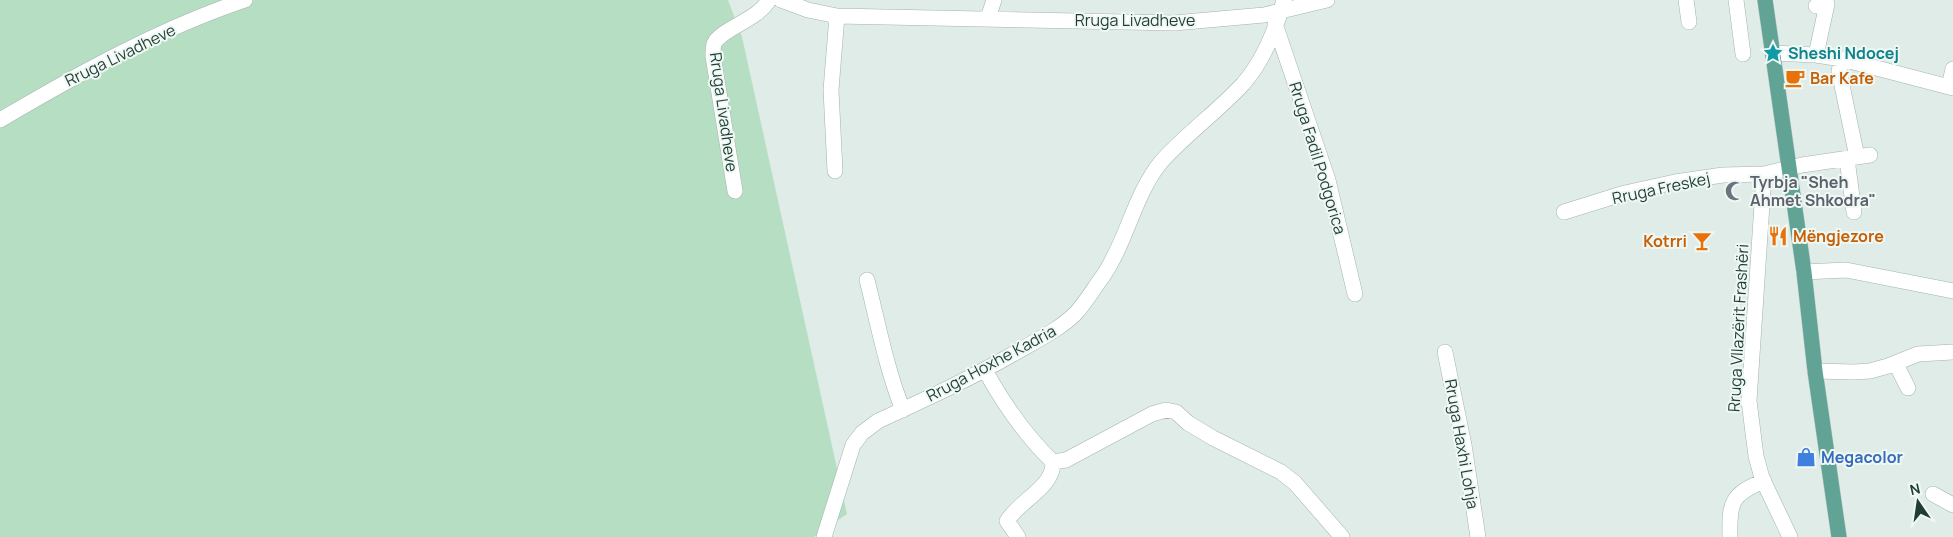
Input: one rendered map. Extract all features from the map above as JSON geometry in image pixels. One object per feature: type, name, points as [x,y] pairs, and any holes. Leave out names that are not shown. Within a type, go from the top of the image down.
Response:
[{"type":"main road","points":[[1765,0],[1790,168],[1815,371],[1839,537]]},
{"type":"street","name":"Rruga Livadheve","points":[[0,120],[60,85],[118,55],[216,10],[245,0]]},
{"type":"street","name":"Rruga Livadheve","points":[[735,191],[713,56],[714,44],[721,36],[761,10],[769,0]]},
{"type":"street","name":"Rruga Livadheve","points":[[781,0],[808,10],[837,16],[1174,22],[1264,15],[1327,0]]},
{"type":"street","points":[[988,18],[994,0]]},
{"type":"street","points":[[1686,0],[1689,22]]},
{"type":"street","points":[[1736,0],[1743,54]]},
{"type":"street","points":[[1816,6],[1827,4],[1816,55]]},
{"type":"street","name":"Rruga Fadil Podgorica","points":[[1280,12],[1328,180],[1355,294]]},
{"type":"street","name":"Rruga Hoxhe Kadria","points":[[824,537],[852,445],[862,433],[878,421],[985,370],[1061,326],[1076,312],[1104,275],[1114,257],[1154,171],[1176,146],[1244,83],[1259,62],[1280,12]]},
{"type":"street","points":[[835,171],[832,90],[837,16]]},
{"type":"street","points":[[1773,53],[1816,55],[1842,59],[1951,87],[1953,69]]},
{"type":"street","points":[[1842,59],[1839,71],[1858,157],[1854,212]]},
{"type":"street","name":"Rruga Freskej","points":[[1564,212],[1625,193],[1675,182],[1723,175],[1764,174],[1858,157]]},
{"type":"street","name":"Rruga Vllazërit Frashëri","points":[[1764,174],[1750,401],[1756,456],[1764,481],[1790,537]]},
{"type":"street","points":[[1804,272],[1846,270],[1953,292]]},
{"type":"street","points":[[867,280],[888,358],[890,379],[903,410]]},
{"type":"street","name":"Rruga Haxhi Lohja","points":[[1445,352],[1464,445],[1478,537]]},
{"type":"street","points":[[1815,371],[1870,371],[1896,364],[1918,354],[1953,352]]},
{"type":"street","points":[[1896,364],[1908,388]]},
{"type":"street","points":[[985,370],[996,391],[1041,450],[1053,462],[1053,468],[1047,482],[1013,511],[1007,521],[1018,537]]},
{"type":"street","points":[[1053,462],[1066,460],[1152,414],[1166,410],[1176,412],[1188,423],[1213,438],[1281,472],[1295,483],[1342,537]]},
{"type":"street","points":[[1730,537],[1733,500],[1747,488],[1764,481]]},
{"type":"street","points":[[1933,494],[1953,505]]},
{"type":"green space","points":[[0,0],[728,0],[742,37],[847,514],[814,537],[0,537]]},
{"type":"place","name":"Sheshi Ndocej","points":[[1773,53]]},
{"type":"place","name":"Bar Kafe","points":[[1795,78]]},
{"type":"place","name":"Tyrbja \"Sheh Ahmet Shkodra\"","points":[[1735,191]]},
{"type":"place","name":"Mëngjezore","points":[[1778,236]]},
{"type":"place","name":"Kotrri","points":[[1702,241]]},
{"type":"place","name":"Megacolor","points":[[1806,457]]}]
